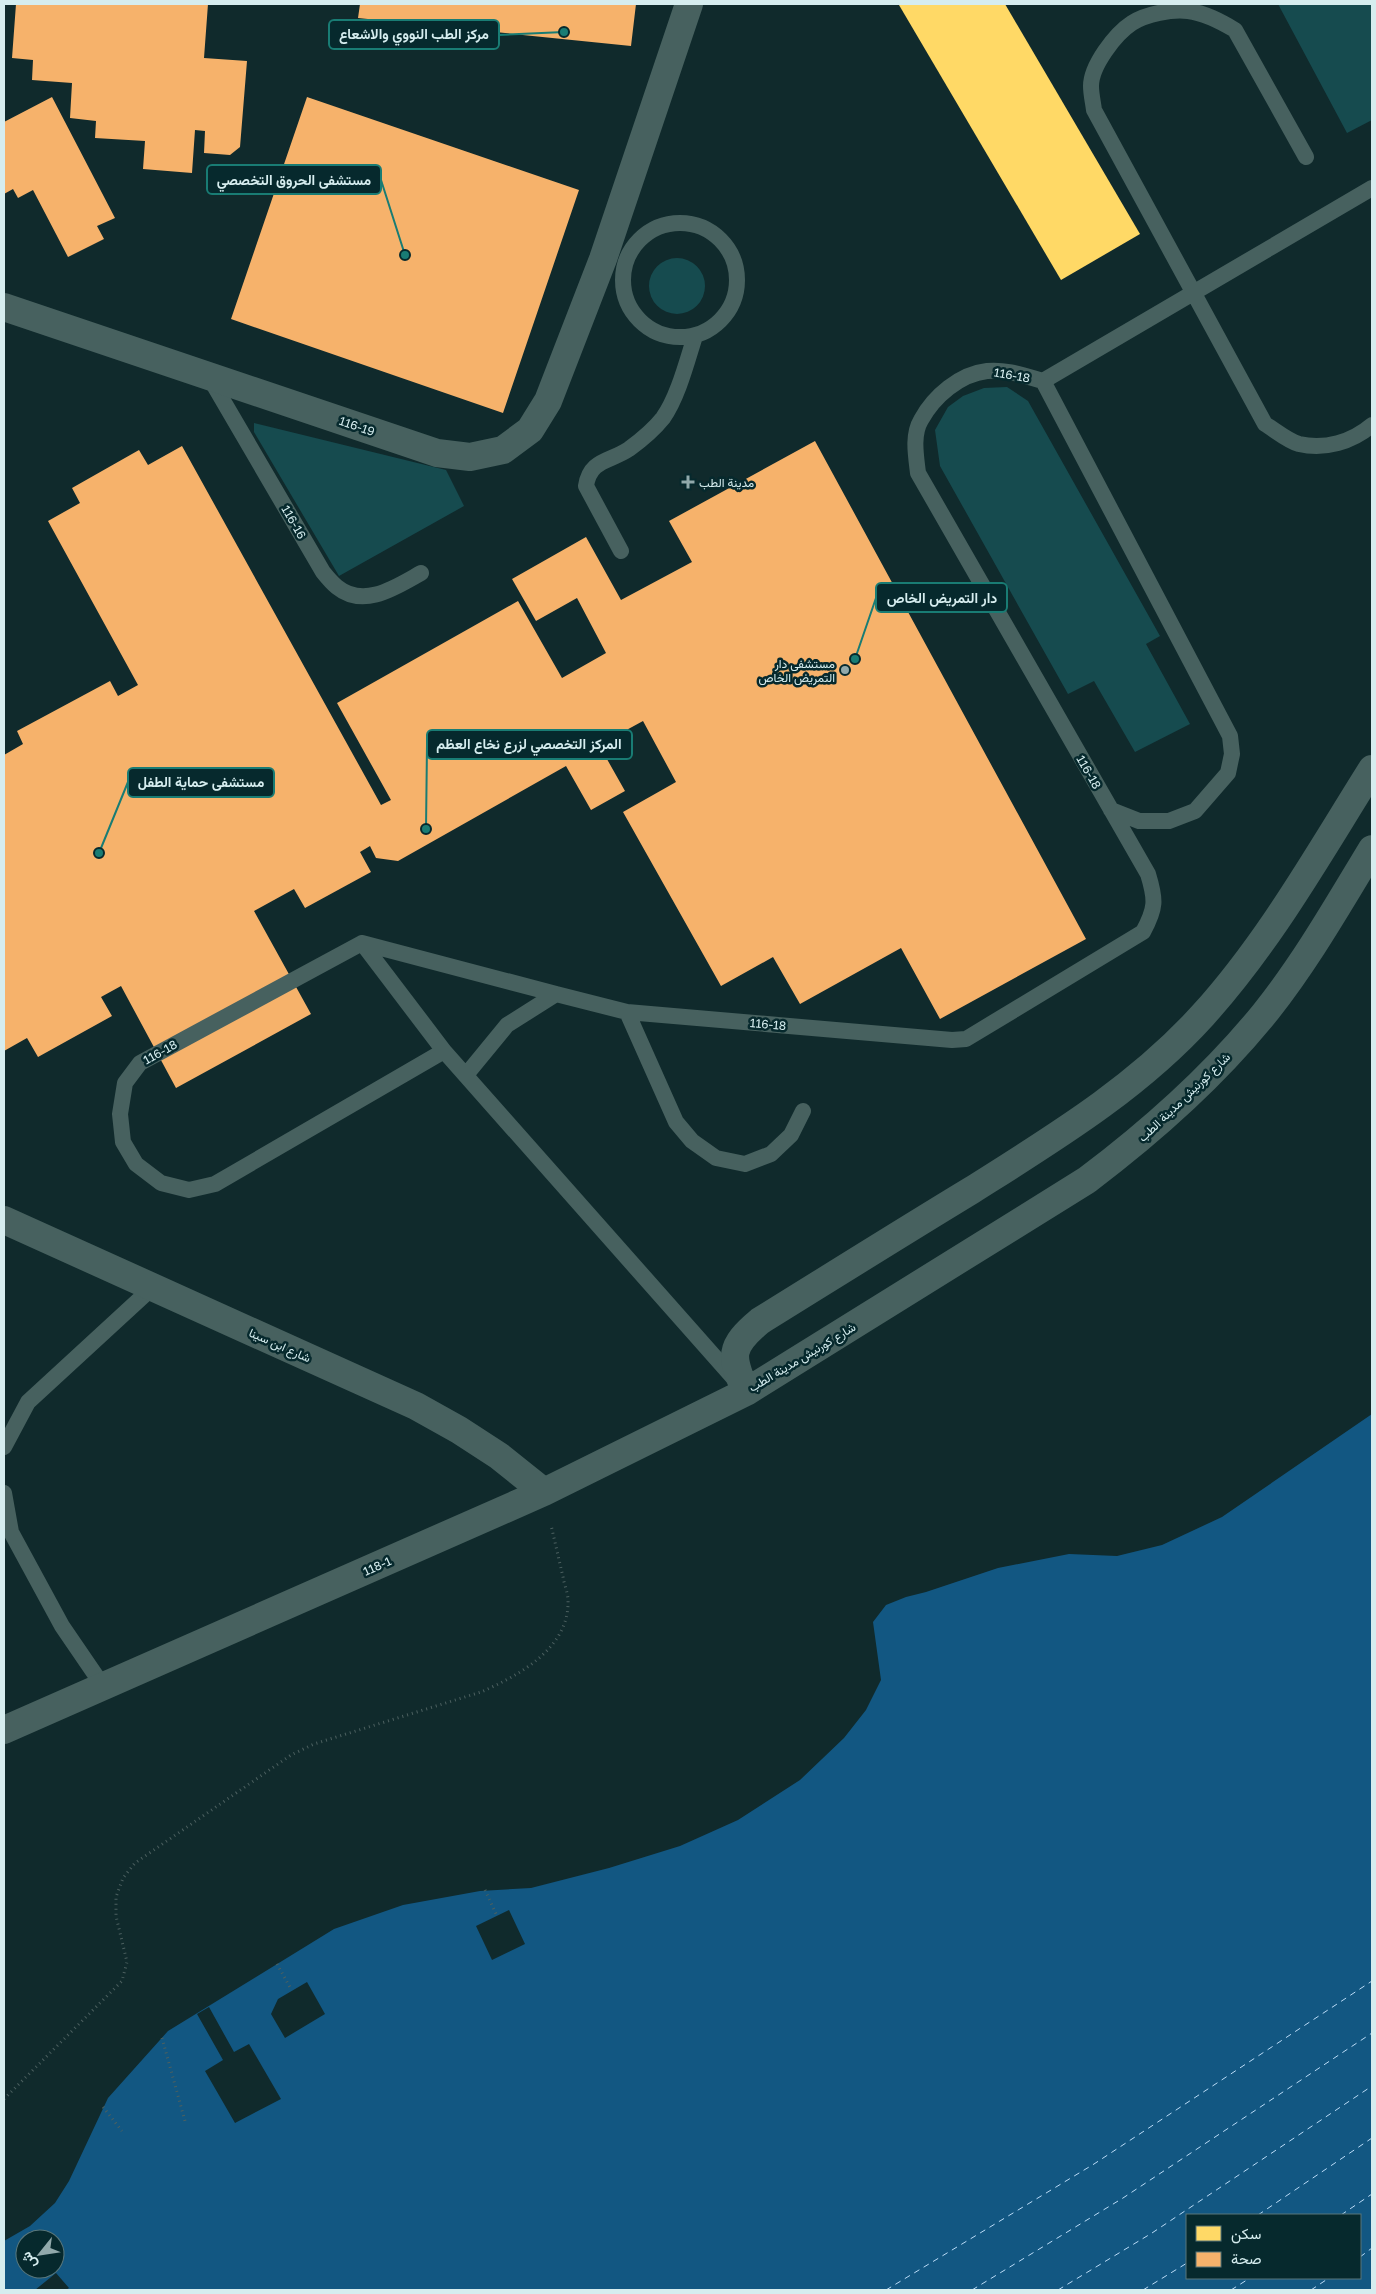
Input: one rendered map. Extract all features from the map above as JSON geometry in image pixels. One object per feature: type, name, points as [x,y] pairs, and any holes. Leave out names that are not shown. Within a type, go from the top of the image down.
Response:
[{"type":"street","name":"116-19","points":[[4,308],[437,453],[470,457],[504,450],[530,430],[548,401],[614,262],[689,4]]},
{"type":"street","name":"شارع كورنيش مدينة الطب","points":[[1372,769],[1263,942],[1234,980],[1181,1038],[1131,1083],[1093,1113],[760,1321],[746,1333],[736,1347],[736,1364],[746,1392],[1087,1180],[1136,1143],[1182,1103],[1219,1066],[1264,1014],[1301,964],[1372,849]]},
{"type":"street","name":"شارع ابن سينا","points":[[4,1220],[416,1406],[459,1430],[499,1456],[544,1492]]},
{"type":"street","name":"118-1","points":[[4,1730],[544,1492],[746,1392]]},
{"type":"lane","points":[[1306,157],[1234,30],[1215,18],[1188,10],[1159,13],[1132,23],[1114,40],[1098,61],[1090,85],[1094,110],[1265,424],[1298,444],[1331,446],[1360,436],[1372,425]]},
{"type":"lane","name":"116-18","points":[[444,1051],[215,1184],[189,1190],[161,1183],[136,1164],[123,1142],[120,1114],[125,1084],[140,1063],[362,943],[627,1012],[942,1039],[966,1039],[1144,932],[1151,918],[1155,896],[1148,874],[918,473],[915,449],[920,421],[940,395],[962,378],[986,371],[1011,372],[1043,381],[1372,188]]},
{"type":"lane","points":[[682,222],[699,226],[714,234],[726,246],[735,262],[738,280],[735,297],[728,312],[716,325],[695,336],[675,338],[655,332],[639,321],[628,304],[614,262],[648,232],[664,225],[682,222]]},
{"type":"lane","points":[[621,551],[586,486],[588,474],[597,465],[629,449],[663,418],[682,378],[695,336]]},
{"type":"lane","name":"116-16","points":[[208,375],[324,572],[337,587],[355,596],[376,596],[422,573]]},
{"type":"lane","points":[[1043,381],[1230,736],[1232,754],[1228,773],[1195,812],[1169,821],[1138,822],[1111,810]]},
{"type":"lane","points":[[362,943],[444,1051],[746,1392]]},
{"type":"lane","points":[[466,1075],[507,1025],[556,994]]},
{"type":"lane","points":[[627,1012],[676,1122],[692,1141],[716,1158],[745,1164],[771,1154],[791,1135],[803,1112]]},
{"type":"lane","points":[[4,1447],[28,1402],[153,1287]]},
{"type":"lane","points":[[4,1493],[11,1532],[62,1626],[103,1686]]},
{"type":"path","points":[[4,2099],[122,1981],[127,1962],[116,1916],[116,1897],[124,1878],[135,1864],[291,1754],[314,1744],[488,1689],[525,1669],[549,1649],[564,1624],[568,1600],[544,1492]]},
{"type":"path","points":[[485,1890],[497,1916]]},
{"type":"path","points":[[277,1964],[292,1989]]},
{"type":"path","points":[[162,2038],[185,2121]]},
{"type":"path","points":[[103,2107],[122,2131]]},
{"type":"shaded area","points":[[1278,4],[1372,4],[1372,120],[1347,133]]},
{"type":"shaded area","points":[[677,258],[688,260],[697,266],[703,275],[705,286],[703,297],[697,306],[688,312],[677,314],[666,312],[657,306],[651,297],[649,286],[651,275],[657,266],[666,260]]},
{"type":"shaded area","points":[[1007,387],[1028,401],[1160,636],[1146,644],[1190,724],[1135,752],[1094,681],[1068,694],[940,466],[935,430],[948,407],[963,396],[984,388]]},
{"type":"shaded area","points":[[254,423],[446,470],[464,506],[339,576],[254,432]]},
{"type":"water","points":[[1372,1414],[1372,2290],[4,2290],[4,2241],[15,2235],[15,2279],[65,2279],[65,2229],[25,2229],[55,2203],[69,2181],[108,2098],[168,2031],[334,1929],[403,1905],[480,1891],[531,1888],[609,1868],[680,1846],[738,1820],[800,1780],[844,1738],[866,1710],[881,1680],[873,1622],[886,1605],[998,1568],[1069,1554],[1117,1556],[1162,1545],[1222,1517]]},
{"type":"pier","points":[[509,1910],[525,1944],[492,1960],[476,1926]]},
{"type":"pier","points":[[307,1982],[325,2014],[285,2038],[271,2014],[278,1999]]},
{"type":"pier","points":[[209,2007],[234,2052],[249,2044],[281,2099],[235,2123],[205,2071],[223,2060],[197,2014]]},
{"type":"pier","points":[[49,2279],[61,2279],[69,2288],[66,2290],[35,2290]]},
{"type":"building: سكن","points":[[900,4],[1005,4],[1140,234],[1061,280]]},
{"type":"building: صحة","points":[[16,4],[208,4],[204,58],[247,61],[240,147],[230,155],[204,153],[205,131],[195,130],[192,173],[143,169],[145,141],[95,138],[96,121],[70,118],[72,83],[32,80],[33,60],[12,58]]},
{"type":"building: صحة","points":[[360,4],[636,4],[631,46],[358,18]]},
{"type":"building: صحة","points":[[52,97],[115,218],[97,226],[104,239],[68,257],[33,190],[18,198],[13,189],[4,194],[4,122]]},
{"type":"building: صحة","points":[[307,97],[579,190],[503,413],[231,319]]},
{"type":"building: صحة","points":[[815,441],[1086,939],[940,1019],[901,948],[800,1004],[773,957],[721,986],[623,812],[676,782],[643,721],[599,745],[625,791],[591,810],[566,766],[398,861],[376,858],[370,846],[360,852],[371,872],[305,908],[294,889],[254,911],[311,1014],[176,1088],[121,986],[101,997],[112,1016],[38,1057],[27,1038],[4,1051],[4,755],[23,744],[17,731],[110,681],[118,696],[138,685],[48,521],[80,503],[72,488],[139,450],[148,465],[182,446],[381,805],[391,800],[337,703],[518,601],[562,678],[606,653],[577,598],[536,621],[512,579],[586,537],[621,600],[692,562],[669,521]]},
{"type":"ferry route","points":[[886,2290],[1094,2164],[1372,1981]]},
{"type":"ferry route","points":[[972,2290],[1123,2198],[1372,2033]]},
{"type":"ferry route","points":[[1058,2290],[1152,2233],[1372,2086]]},
{"type":"ferry route","points":[[1259,2214],[1372,2138]]},
{"type":"ferry route","points":[[1342,2214],[1372,2194]]},
{"type":"ferry route","points":[[1361,2256],[1372,2248]]},
{"type":"ferry route","points":[[1143,2290],[1186,2264]]},
{"type":"ferry route","points":[[1231,2290],[1248,2279]]},
{"type":"ferry route","points":[[1311,2290],[1328,2279]]},
{"type":"place","name":"مركز الطب النووي والاشعاع","points":[[564,32]]},
{"type":"place","name":"مستشفى الحروق التخصصي","points":[[405,255]]},
{"type":"place","name":"مدينة الطب","points":[[688,482]]},
{"type":"place","name":"دار التمريض الخاص","points":[[855,659]]},
{"type":"place","name":"مستشفى دار التمريض الخاص","points":[[845,670]]},
{"type":"place","name":"المركز التخصصي لزرع نخاع العظم","points":[[426,829]]},
{"type":"place","name":"مستشفى حماية الطفل","points":[[99,853]]}]
